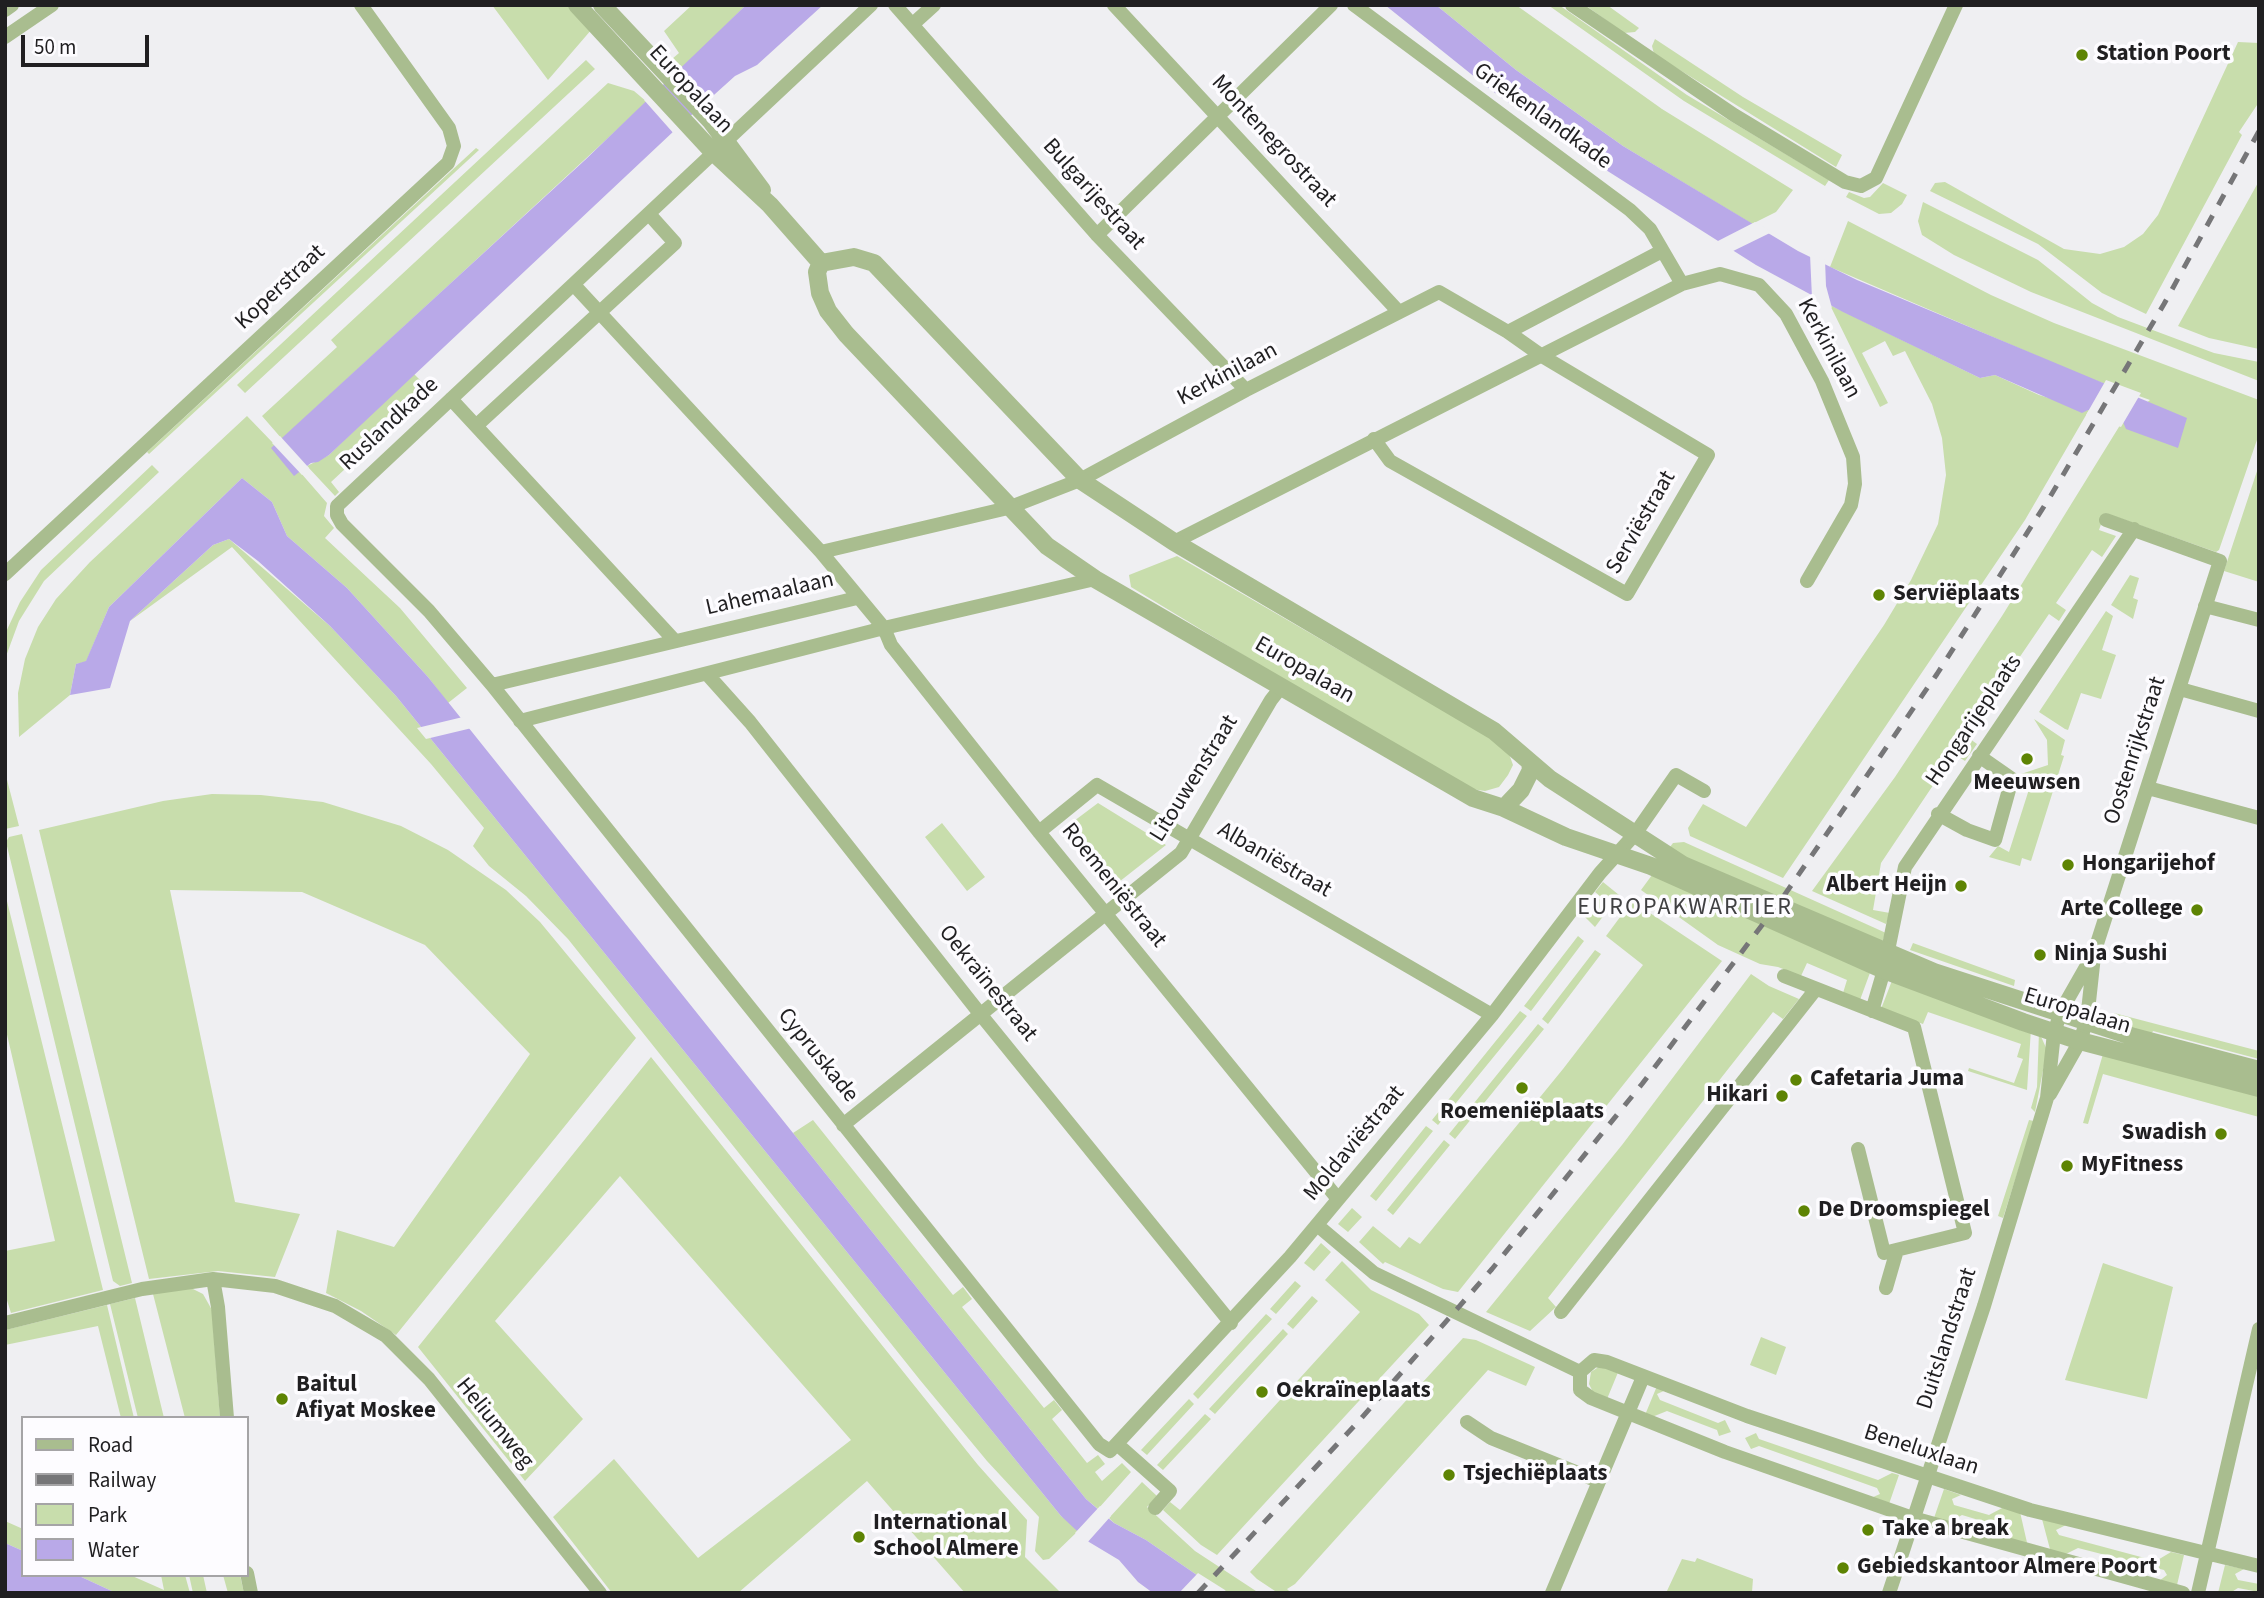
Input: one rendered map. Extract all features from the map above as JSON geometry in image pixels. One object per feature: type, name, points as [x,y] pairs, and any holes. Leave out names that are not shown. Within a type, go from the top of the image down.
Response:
[{"type":"street","points":[[5,10],[12,5]]},
{"type":"street","points":[[5,37],[52,5]]},
{"type":"street","name":"Koperstraat","points":[[5,574],[448,163],[454,146],[449,128],[361,5]]},
{"type":"street","name":"Europalaan","points":[[578,5],[695,133],[719,146],[821,263]]},
{"type":"street","name":"Europalaan","points":[[602,5],[710,120],[719,146]]},
{"type":"street","name":"Ruslandkade","points":[[492,685],[429,611],[342,524],[337,514],[337,506],[871,5]]},
{"type":"street","name":"Bulgarijestraat","points":[[895,5],[1097,235],[1246,390]]},
{"type":"street","points":[[913,24],[933,5]]},
{"type":"street","name":"Montenegrostraat","points":[[1114,5],[1398,310]]},
{"type":"street","points":[[1097,235],[1331,5]]},
{"type":"street","name":"Griekenlandkade","points":[[1354,5],[1630,210],[1650,229],[1682,284]]},
{"type":"street","points":[[1572,5],[1734,115],[1845,182],[1861,186],[1876,178],[1956,5]]},
{"type":"street","points":[[477,425],[676,243],[649,214]]},
{"type":"street","points":[[1508,331],[1662,251]]},
{"type":"street","name":"Europalaan","points":[[821,263],[854,257],[874,263],[1080,480],[1174,542],[1494,732],[1549,779],[1683,865],[1886,962],[2061,1012],[2134,1037],[2259,1070]]},
{"type":"street","name":"Europalaan","points":[[821,263],[817,280],[828,311],[1047,547],[1095,579],[1473,798],[1504,808],[1566,837],[1619,854],[2054,1033],[2259,1087]]},
{"type":"street","name":"Kerkinilaan","points":[[1174,542],[1682,284],[1720,274],[1759,285],[1775,300],[1822,381],[1853,457],[1856,484],[1851,505],[1807,582]]},
{"type":"street","points":[[574,285],[821,552]]},
{"type":"street","name":"Kerkinilaan","points":[[1008,508],[1080,480],[1398,310],[1439,292],[1508,331],[1542,356]]},
{"type":"street","name":"Serviëstraat","points":[[1374,439],[1390,461],[1628,594],[1708,455],[1542,356]]},
{"type":"street","points":[[451,398],[675,641]]},
{"type":"street","name":"Lahemaalaan","points":[[492,685],[857,598],[821,552],[1008,508]]},
{"type":"street","points":[[2106,520],[2134,529]]},
{"type":"street","name":"Oostenrijkstraat","points":[[2061,1012],[2094,953],[2220,561],[2134,529]]},
{"type":"street","name":"Hongarijeplaats","points":[[1886,962],[1905,867],[1938,814],[2134,529]]},
{"type":"street","points":[[520,721],[884,628],[1095,579]]},
{"type":"street","name":"Roemeniëstraat","points":[[857,598],[884,628],[891,645],[1105,914],[1338,1199]]},
{"type":"street","points":[[2206,606],[2259,621]]},
{"type":"street","name":"Oekraïnestraat","points":[[707,674],[750,722],[981,1015],[1231,1323]]},
{"type":"street","name":"Cypruskade","points":[[492,685],[1099,1444],[1114,1447]]},
{"type":"street","name":"Litouwenstraat","points":[[843,1125],[1181,853],[1270,700],[1282,686]]},
{"type":"street","points":[[2180,689],[2259,711]]},
{"type":"street","points":[[1938,814],[1967,830],[1995,840],[2012,779],[1979,756]]},
{"type":"street","points":[[1504,808],[1521,790],[1531,770],[1530,762]]},
{"type":"street","points":[[1635,834],[1676,775],[1703,791]]},
{"type":"street","name":"Albaniëstraat","points":[[1039,831],[1097,785],[1492,1015]]},
{"type":"street","points":[[2148,788],[2259,818]]},
{"type":"street","name":"Moldaviëstraat","points":[[1114,1447],[1231,1323],[1317,1225],[1492,1015],[1600,873],[1635,834]]},
{"type":"street","name":"Oostenrijkstraat","points":[[2087,1020],[2094,953]]},
{"type":"street","points":[[1872,1011],[1886,962]]},
{"type":"street","points":[[1784,976],[1914,1027],[1965,1233],[1884,1253],[1858,1149]]},
{"type":"street","points":[[1562,1312],[1816,989]]},
{"type":"street","name":"Duitslandstraat","points":[[1889,1593],[2047,1098],[2054,1033],[2061,1012]]},
{"type":"street","name":"Duitslandstraat","points":[[2047,1098],[2080,1041],[2087,1020]]},
{"type":"street","points":[[1317,1225],[1374,1273],[1580,1372],[1580,1390],[1591,1398],[1725,1452],[1913,1518],[2183,1593]]},
{"type":"street","points":[[1886,1288],[1897,1250]]},
{"type":"street","points":[[212,1279],[218,1307],[227,1416]]},
{"type":"street","name":"Heliumweg","points":[[5,1323],[176,1282],[212,1279],[260,1282],[313,1296],[354,1316],[386,1336],[429,1379],[600,1593]]},
{"type":"street","points":[[2197,1593],[2259,1329]]},
{"type":"street","name":"Beneluxlaan","points":[[1580,1372],[1594,1360],[1607,1362],[1926,1478],[2030,1510],[2259,1566]]},
{"type":"street","points":[[1552,1593],[1643,1377]]},
{"type":"street","points":[[1467,1422],[1491,1438],[1598,1481]]},
{"type":"street","points":[[1114,1447],[1170,1491],[1155,1508]]},
{"type":"green space","points":[[492,5],[570,5],[592,29],[548,80]]},
{"type":"green space","points":[[692,5],[746,5],[681,70],[672,59],[679,53],[664,31]]},
{"type":"green space","points":[[1436,5],[1516,5],[1662,109],[1793,190],[1776,212],[1752,224],[1623,146],[1516,70]]},
{"type":"green space","points":[[1548,5],[1559,5],[1687,95],[1829,180],[1825,186],[1684,101]]},
{"type":"green space","points":[[1585,5],[1607,5],[1639,28],[1635,32],[1624,33]]},
{"type":"green space","points":[[1655,39],[1743,97],[1842,155],[1836,167],[1654,54],[1652,46]]},
{"type":"green space","points":[[2238,42],[2259,43],[2259,102],[2239,132],[2242,135],[2146,314],[2102,293],[2038,244],[1930,191],[1935,183],[1945,182],[2064,249],[2100,254],[2124,247],[2143,234],[2158,215]]},
{"type":"green space","points":[[586,60],[595,69],[245,393],[237,385]]},
{"type":"green space","points":[[608,83],[634,91],[647,102],[282,439],[262,416],[337,347],[331,340]]},
{"type":"green space","points":[[476,148],[479,150],[149,454],[147,452]]},
{"type":"green space","points":[[2259,181],[2259,349],[2209,338],[2178,326]]},
{"type":"green space","points":[[1883,183],[1907,195],[1902,204],[1891,213],[1879,214],[1846,197],[1849,192],[1864,198],[1870,197]]},
{"type":"green space","points":[[1923,202],[2038,260],[2092,303],[2118,317],[2214,353],[2259,362],[2259,381],[2031,292],[1954,255],[1922,235],[1918,221]]},
{"type":"green space","points":[[1848,221],[1991,295],[2054,323],[2259,400],[2259,434],[2219,550],[2216,552],[2105,513],[2099,530],[2116,536],[2102,557],[2092,550],[2056,603],[2066,610],[2059,621],[2049,614],[1966,736],[1977,744],[1965,761],[1954,754],[1881,863],[1873,910],[1890,913],[1886,924],[1812,891],[1895,777],[2002,616],[2122,422],[2150,400],[2086,377],[1830,267]]},
{"type":"green space","points":[[1830,305],[1980,378],[1995,375],[2039,395],[2089,410],[2025,520],[1783,878],[1690,836],[1688,828],[1703,804],[1746,827],[1884,625],[1911,580],[1938,524],[1946,475],[1942,438],[1932,404],[1905,351],[1893,356],[1885,341],[1862,353],[1888,403],[1880,407]]},
{"type":"green space","points":[[413,373],[430,390],[331,482],[339,492],[335,496],[307,466],[329,455]]},
{"type":"green space","points":[[247,416],[275,445],[272,448],[300,472],[327,503],[324,516],[334,528],[325,538],[400,608],[467,688],[448,703],[428,677],[347,588],[287,536],[272,502],[242,478],[109,607],[86,662],[76,664],[70,695],[19,737],[18,693],[25,659],[38,627],[56,599],[90,562]]},
{"type":"green space","points":[[152,465],[159,472],[44,581],[19,621],[5,659],[5,634],[20,602],[41,570]]},
{"type":"green space","points":[[2259,465],[2259,582],[2224,571]]},
{"type":"green space","points":[[229,539],[330,626],[396,696],[1061,1516],[1076,1527],[1078,1531],[1049,1559],[1043,1560],[1035,1551],[1039,1517],[987,1461],[920,1380],[568,939],[526,896],[489,866],[473,846],[484,828],[431,764],[232,547],[130,621],[213,545]]},
{"type":"green space","points":[[1177,556],[1491,738],[1508,751],[1513,765],[1508,775],[1499,787],[1485,791],[1471,789],[1383,740],[1131,587],[1129,575]]},
{"type":"green space","points":[[2130,575],[2139,578],[2133,598],[2138,600],[2133,619],[2111,605]]},
{"type":"green space","points":[[2106,611],[2113,616],[2102,650],[2116,655],[2101,699],[2081,693],[2068,730],[2065,729],[2039,712]]},
{"type":"green space","points":[[2034,719],[2065,740],[2061,755],[2064,756],[2031,861],[2022,858],[2020,866],[1989,857],[1998,846],[2009,852],[2031,783],[2021,774],[2048,765],[2047,740]]},
{"type":"green space","points":[[5,772],[19,826],[5,829]]},
{"type":"green space","points":[[212,794],[261,795],[323,802],[401,826],[448,850],[506,890],[540,922],[636,1038],[396,1335],[361,1311],[326,1293],[337,1230],[394,1247],[530,1054],[425,945],[302,892],[170,890],[235,1202],[300,1214],[275,1277],[218,1271],[149,1279],[39,830],[163,801]]},
{"type":"green space","points":[[1098,803],[1166,845],[1110,889],[1064,831]]},
{"type":"green space","points":[[942,823],[985,877],[967,891],[925,837]]},
{"type":"green space","points":[[22,834],[132,1283],[120,1286],[113,1281],[6,842],[9,837]]},
{"type":"green space","points":[[1684,842],[1886,933],[1881,944],[1688,859],[1670,847],[1673,843]]},
{"type":"green space","points":[[1652,875],[1871,970],[1860,1000],[1843,993],[1847,980],[1807,963],[1801,976],[1778,967],[1760,964],[1718,945],[1641,890]]},
{"type":"green space","points":[[1603,882],[1619,895],[1595,927],[1581,913],[1582,910],[1588,915],[1601,897],[1595,892]]},
{"type":"green space","points":[[5,893],[103,1290],[11,1313],[5,1294],[5,1251],[55,1241],[5,1026]]},
{"type":"green space","points":[[1632,901],[1722,961],[1458,1292],[1443,1289],[1385,1262],[1383,1264],[1359,1242],[1373,1226],[1400,1248],[1409,1237],[1420,1244],[1563,1069],[1643,965],[1606,936]]},
{"type":"green space","points":[[1578,936],[1584,941],[1531,1011],[1524,1006]]},
{"type":"green space","points":[[1913,943],[2015,980],[2014,986],[1910,950]]},
{"type":"green space","points":[[1595,950],[1601,954],[1548,1024],[1542,1019]]},
{"type":"green space","points":[[1751,974],[1769,986],[1799,999],[1783,1019],[1773,1012],[1548,1298],[1556,1307],[1530,1331],[1486,1312],[1622,1145]]},
{"type":"green space","points":[[1893,978],[2031,1029],[2027,1090],[1968,1071],[1969,1068],[2014,1083],[2023,1059],[2017,1057],[2021,1044],[1928,1012],[1923,1024],[1881,1009]]},
{"type":"green space","points":[[1520,1011],[1527,1016],[1438,1125],[1432,1120]]},
{"type":"green space","points":[[2114,1013],[2259,1051],[2259,1059],[2153,1031],[2150,1037],[2111,1024]]},
{"type":"green space","points":[[1538,1024],[1544,1029],[1455,1139],[1449,1134]]},
{"type":"green space","points":[[2039,1032],[2047,1050],[2035,1112],[2031,1108],[2037,1087]]},
{"type":"green space","points":[[2103,1054],[2259,1092],[2259,1117],[2103,1074],[2088,1124],[2083,1123]]},
{"type":"green space","points":[[651,1057],[978,1465],[1027,1520],[1025,1557],[1061,1593],[965,1593],[867,1481],[738,1593],[612,1593],[553,1517],[614,1459],[698,1558],[851,1440],[620,1176],[495,1321],[583,1419],[525,1481],[418,1347]]},
{"type":"green space","points":[[813,1120],[953,1295],[963,1287],[972,1299],[962,1307],[1044,1408],[1054,1400],[1062,1410],[1052,1419],[1087,1463],[1098,1455],[1105,1464],[1095,1472],[1102,1481],[1122,1463],[1131,1472],[1098,1509],[1086,1499],[793,1133]]},
{"type":"green space","points":[[2029,1120],[2034,1121],[2003,1218],[1998,1216]]},
{"type":"green space","points":[[1426,1126],[1433,1131],[1376,1201],[1370,1196]]},
{"type":"green space","points":[[1444,1140],[1450,1145],[1393,1215],[1387,1210]]},
{"type":"green space","points":[[1352,1208],[1362,1217],[1348,1232],[1338,1224]]},
{"type":"green space","points":[[1321,1243],[1331,1252],[1314,1271],[1304,1263]]},
{"type":"green space","points":[[1342,1261],[1371,1290],[1419,1314],[1429,1325],[1217,1555],[1201,1545],[1163,1510],[1170,1502],[1180,1510],[1360,1312],[1325,1280]]},
{"type":"green space","points":[[2103,1263],[2173,1287],[2147,1399],[2065,1380]]},
{"type":"green space","points":[[1295,1281],[1301,1286],[1276,1314],[1270,1309]]},
{"type":"green space","points":[[191,1288],[203,1294],[212,1310],[220,1416],[184,1416],[153,1294]]},
{"type":"green space","points":[[1312,1296],[1318,1301],[1293,1329],[1287,1324]]},
{"type":"green space","points":[[135,1298],[164,1416],[138,1416],[110,1304]]},
{"type":"green space","points":[[107,1305],[134,1416],[120,1416],[98,1326],[5,1345],[5,1330]]},
{"type":"green space","points":[[1266,1314],[1272,1319],[1198,1399],[1193,1394]]},
{"type":"green space","points":[[1283,1329],[1288,1334],[1215,1414],[1209,1409]]},
{"type":"green space","points":[[1761,1337],[1786,1347],[1776,1375],[1750,1365]]},
{"type":"green space","points":[[1463,1338],[1476,1340],[1535,1367],[1526,1386],[1488,1370],[1295,1584],[1287,1589],[1291,1593],[1278,1593],[1257,1579],[1250,1572]]},
{"type":"green space","points":[[1600,1366],[1619,1370],[1607,1399],[1593,1392],[1589,1384],[1591,1372]]},
{"type":"green space","points":[[1657,1386],[1666,1390],[1657,1394],[1660,1400],[1718,1423],[1725,1420],[1731,1432],[1719,1436],[1717,1430],[1667,1411],[1652,1417],[1645,1415]]},
{"type":"green space","points":[[1189,1399],[1194,1404],[1147,1455],[1141,1450]]},
{"type":"green space","points":[[1205,1414],[1211,1419],[1163,1470],[1157,1465]]},
{"type":"green space","points":[[1756,1433],[1759,1439],[1878,1480],[1892,1473],[1899,1475],[1889,1504],[1871,1498],[1880,1494],[1877,1488],[1759,1446],[1751,1449],[1745,1438]]},
{"type":"green space","points":[[1142,1482],[1157,1496],[1147,1507],[1195,1551],[1259,1593],[1223,1593],[1146,1540],[1114,1523],[1109,1518]]},
{"type":"green space","points":[[1944,1489],[1961,1495],[1952,1499],[1954,1505],[1989,1515],[2004,1507],[2020,1512],[2028,1547],[2000,1538],[2008,1534],[2005,1528],[1962,1515],[1948,1523],[1934,1518]]},
{"type":"green space","points":[[2042,1519],[2066,1525],[2056,1530],[2059,1535],[2156,1561],[2171,1552],[2184,1555],[2177,1585],[2159,1581],[2167,1575],[2164,1570],[2078,1548],[2062,1556],[2051,1553]]},
{"type":"green space","points":[[5,1521],[21,1528],[21,1550],[5,1543]]},
{"type":"green space","points":[[1697,1558],[1753,1579],[1752,1592],[1666,1593],[1682,1559],[1695,1562]]},
{"type":"green space","points":[[2225,1565],[2244,1569],[2235,1574],[2238,1580],[2259,1584],[2259,1592],[2238,1588],[2230,1593],[2218,1593]]},
{"type":"green space","points":[[81,1577],[135,1577],[164,1590],[161,1577],[186,1577],[190,1593],[116,1593]]},
{"type":"green space","points":[[189,1577],[203,1577],[207,1593],[193,1593]]},
{"type":"green space","points":[[224,1577],[240,1577],[244,1593],[228,1593]]},
{"type":"water","points":[[746,5],[823,5],[757,65],[735,76],[675,130],[329,455],[311,463],[294,476],[271,448],[585,160]]},
{"type":"water","points":[[1385,5],[1436,5],[1516,70],[1623,146],[1798,251],[1857,280],[2187,418],[2178,448],[2126,429],[2123,422],[2088,410],[2082,413],[1995,375],[1980,378],[1843,312],[1756,265],[1587,158],[1491,90]]},
{"type":"water","points":[[242,478],[272,502],[287,536],[347,588],[428,677],[1086,1499],[1114,1523],[1146,1540],[1223,1593],[1153,1593],[1138,1582],[1119,1560],[1089,1542],[1061,1516],[396,696],[330,626],[258,561],[229,539],[213,545],[130,621],[110,688],[70,695],[76,664],[86,661],[109,607]]},
{"type":"water","points":[[5,1543],[21,1550],[21,1577],[81,1577],[116,1593],[9,1593],[5,1591]]},
{"type":"pier","points":[[680,67],[712,102],[697,115],[665,81]]},
{"type":"pier","points":[[659,87],[690,121],[675,135],[644,100]]},
{"type":"pier","points":[[1755,222],[1772,232],[1729,253],[1714,243]]},
{"type":"pier","points":[[1810,254],[1825,260],[1826,286],[1832,308],[1812,298]]},
{"type":"pier","points":[[2106,380],[2141,393],[2121,427],[2086,415]]},
{"type":"pier","points":[[280,436],[309,468],[302,475],[272,443]]},
{"type":"pier","points":[[463,717],[472,728],[426,739],[417,728]]},
{"type":"pier","points":[[1100,1506],[1111,1516],[1086,1544],[1075,1533]]},
{"type":"pier","points":[[1198,1573],[1225,1590],[1227,1593],[1179,1593]]},
{"type":"railway","points":[[1198,1593],[1358,1422],[1492,1269],[1642,1084],[1781,900],[1937,674],[2050,497],[2164,304],[2259,131]]},
{"type":"place","name":"Station Poort","points":[[2082,55]]},
{"type":"place","name":"Serviëplaats","points":[[1879,595]]},
{"type":"place","name":"Meeuwsen","points":[[2027,759]]},
{"type":"place","name":"Hongarijehof","points":[[2068,865]]},
{"type":"place","name":"Albert Heijn","points":[[1961,886]]},
{"type":"place","name":"Arte College","points":[[2197,910]]},
{"type":"place","name":"Ninja Sushi","points":[[2040,955]]},
{"type":"place","name":"Cafetaria Juma","points":[[1796,1080]]},
{"type":"place","name":"Roemeniëplaats","points":[[1522,1088]]},
{"type":"place","name":"Hikari","points":[[1782,1096]]},
{"type":"place","name":"Swadish","points":[[2221,1134]]},
{"type":"place","name":"MyFitness","points":[[2067,1166]]},
{"type":"place","name":"De Droomspiegel","points":[[1804,1211]]},
{"type":"place","name":"Oekraïneplaats","points":[[1262,1392]]},
{"type":"place","name":"Baitul Afiyat Moskee","points":[[282,1399]]},
{"type":"place","name":"Tsjechiëplaats","points":[[1449,1475]]},
{"type":"place","name":"Take a break","points":[[1868,1530]]},
{"type":"place","name":"International School Almere","points":[[859,1537]]},
{"type":"place","name":"Gebiedskantoor Almere Poort","points":[[1843,1568]]},
{"type":"district","name":"EUROPAKWARTIER","points":[[1685,909]]}]
